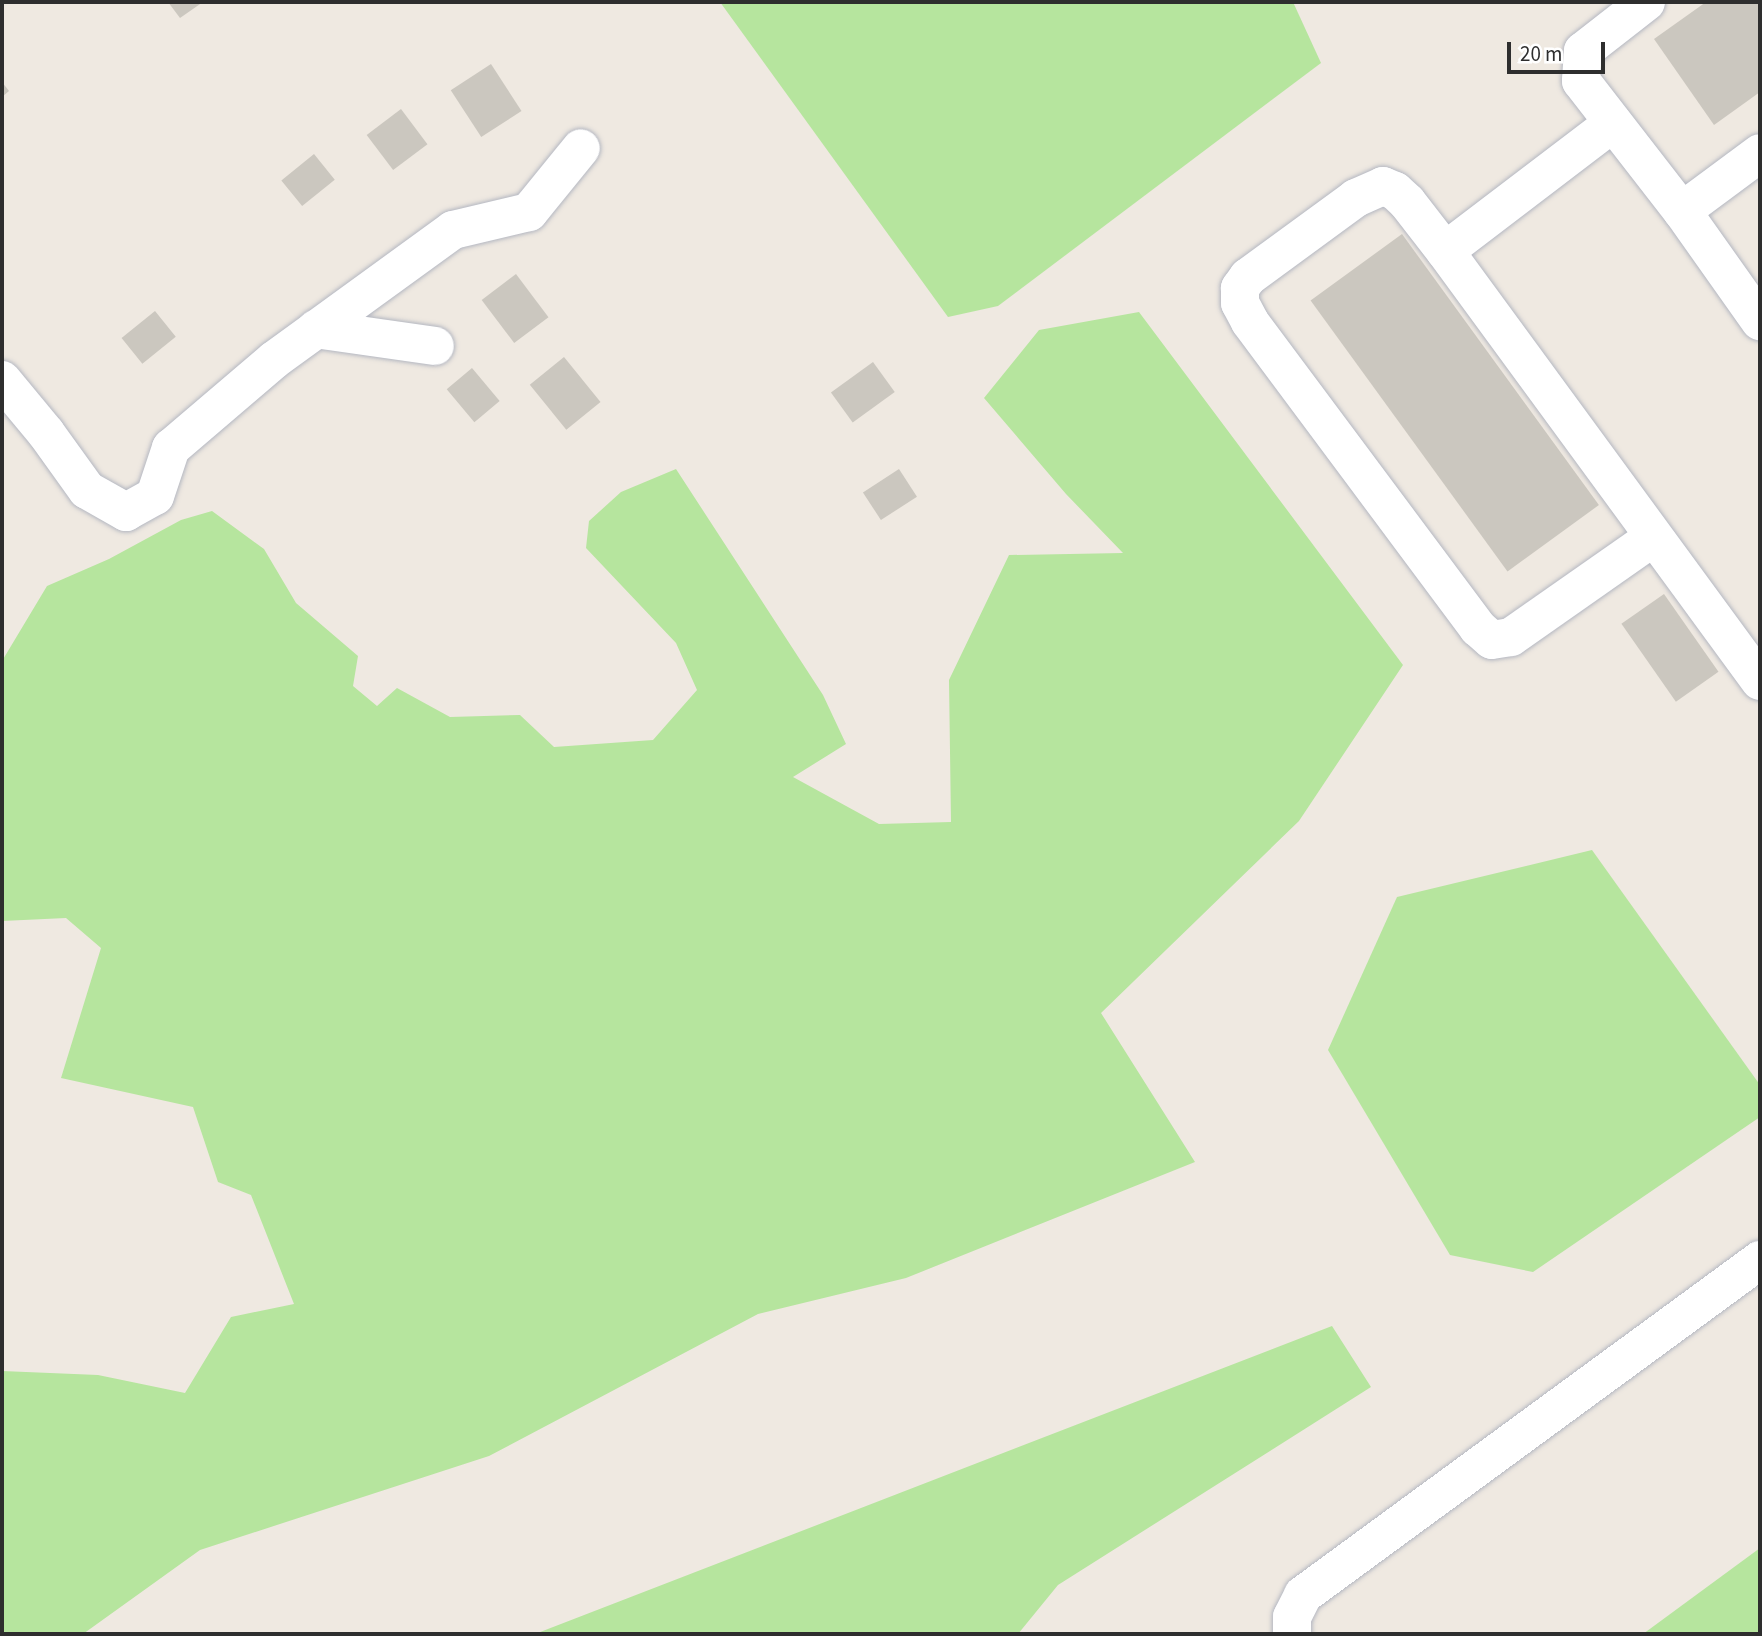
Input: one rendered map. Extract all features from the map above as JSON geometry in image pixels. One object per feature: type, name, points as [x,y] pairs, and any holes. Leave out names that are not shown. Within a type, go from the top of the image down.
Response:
[{"type":"lane","points":[[1646,2],[1583,51],[1581,81],[1682,211],[1760,321]]},
{"type":"lane","points":[[1444,251],[1613,123]]},
{"type":"lane","points":[[2,380],[47,433],[87,490],[125,512],[155,496],[171,448],[274,360],[453,230],[529,212],[581,148]]},
{"type":"lane","points":[[1682,211],[1760,153]]},
{"type":"lane","points":[[1654,537],[1511,637],[1492,640],[1478,628],[1250,323],[1240,303],[1240,288],[1248,277],[1356,198],[1383,186],[1395,191],[1407,202],[1444,251],[1760,681]]},
{"type":"lane","points":[[316,329],[435,346]]},
{"type":"lane","points":[[1292,1634],[1292,1617],[1303,1595],[1760,1260]]},
{"type":"green space","points":[[720,2],[1293,2],[1321,63],[998,306],[948,317]]},
{"type":"green space","points":[[1139,312],[1403,665],[1299,821],[1101,1013],[1195,1162],[906,1278],[758,1314],[489,1456],[200,1550],[83,1634],[2,1634],[2,1371],[98,1375],[185,1393],[231,1317],[294,1304],[251,1195],[218,1182],[193,1107],[61,1078],[101,948],[66,918],[2,921],[2,661],[47,586],[109,559],[181,520],[212,511],[264,549],[296,603],[358,656],[353,686],[377,706],[397,688],[450,717],[520,715],[554,747],[653,740],[697,690],[676,643],[586,548],[589,521],[621,492],[676,469],[823,695],[846,744],[793,777],[879,824],[951,822],[949,680],[1009,555],[1123,553],[1066,494],[984,398],[1039,330]]},
{"type":"green space","points":[[1592,850],[1760,1085],[1760,1117],[1533,1272],[1450,1255],[1328,1050],[1397,897]]},
{"type":"green space","points":[[1332,1326],[1371,1387],[1058,1585],[1018,1634],[535,1634]]},
{"type":"green space","points":[[1760,1548],[1760,1634],[1643,1634]]},
{"type":"building","points":[[168,2],[203,2],[180,18]]},
{"type":"building","points":[[1706,2],[1760,2],[1760,92],[1714,125],[1654,39]]},
{"type":"building","points":[[491,64],[521,111],[481,137],[451,90]]},
{"type":"building","points":[[2,82],[9,91],[2,97]]},
{"type":"building","points":[[401,109],[427,144],[393,170],[367,135]]},
{"type":"building","points":[[314,154],[335,180],[302,206],[281,180]]},
{"type":"building","points":[[1402,234],[1599,505],[1507,571],[1311,300]]},
{"type":"building","points":[[516,274],[548,317],[514,343],[482,300]]},
{"type":"building","points":[[155,311],[176,337],[142,364],[122,338]]},
{"type":"building","points":[[564,357],[601,402],[566,430],[530,385]]},
{"type":"building","points":[[873,362],[895,392],[853,422],[831,393]]},
{"type":"building","points":[[472,368],[500,401],[474,422],[447,389]]},
{"type":"building","points":[[899,469],[917,497],[881,520],[863,492]]},
{"type":"building","points":[[1664,594],[1718,672],[1676,702],[1621,624]]}]
